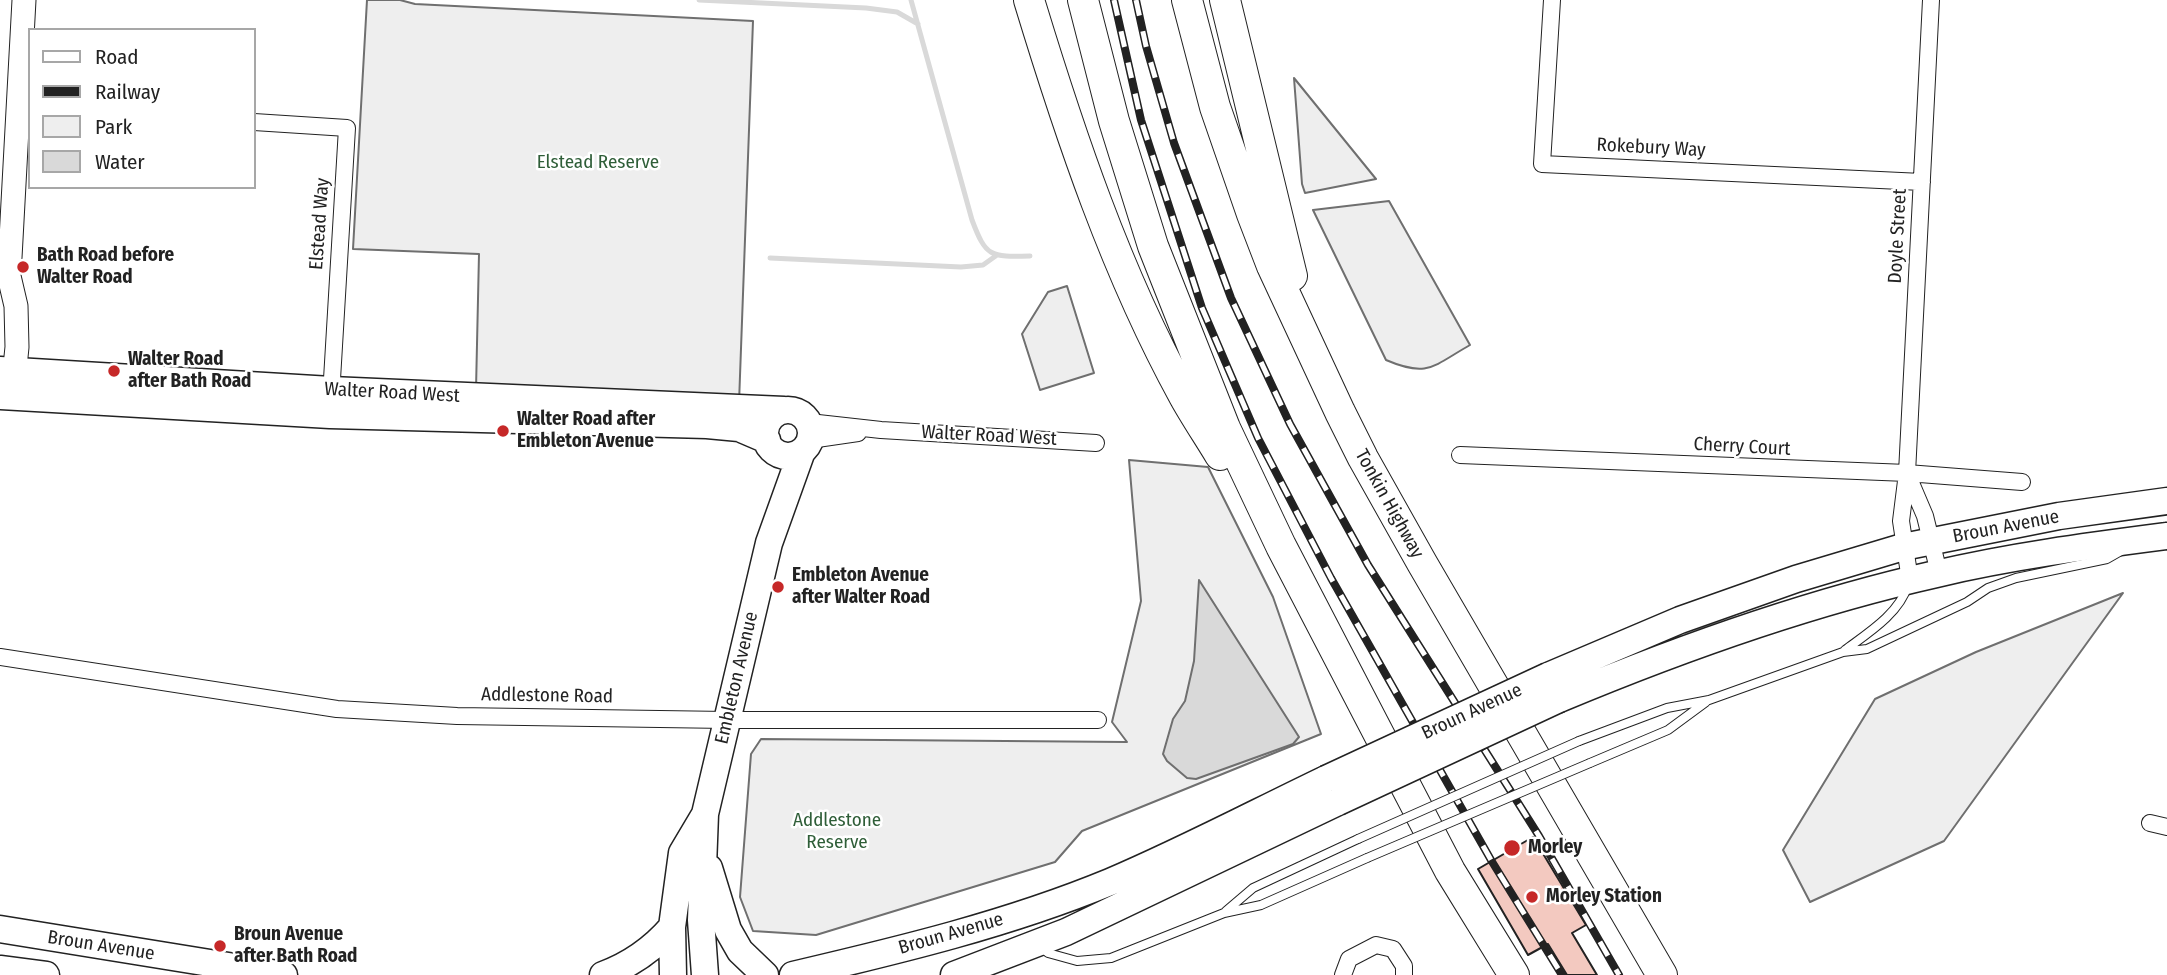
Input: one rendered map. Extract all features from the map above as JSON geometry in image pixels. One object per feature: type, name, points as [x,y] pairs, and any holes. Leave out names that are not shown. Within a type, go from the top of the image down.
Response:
[{"type":"highway","points":[[1030,0],[1051,71],[1098,204],[1142,309],[1184,396],[1312,604]]},
{"type":"highway","points":[[1083,0],[1122,146],[1175,307],[1236,452],[1450,871],[1514,975]]},
{"type":"highway","name":"Tonkin Highway","points":[[1187,0],[1215,107],[1272,267],[1363,458],[1662,975]]},
{"type":"highway","points":[[1225,0],[1310,348]]},
{"type":"main road","points":[[0,304],[9,276],[24,107],[24,0]]},
{"type":"main road","points":[[6,397],[7,370],[17,347],[16,306],[9,276]]},
{"type":"main road","name":"Walter Road West","points":[[7,370],[331,402],[739,428],[771,445]]},
{"type":"main road","name":"Walter Road West","points":[[6,397],[784,410]]},
{"type":"main road","points":[[784,410],[801,413],[807,438],[788,456],[771,445],[767,425],[771,418],[784,410]]},
{"type":"main road","name":"Embleton Avenue","points":[[705,975],[701,920],[705,814],[769,543],[807,438]]},
{"type":"main road","name":"Embleton Avenue","points":[[769,543],[771,445]]},
{"type":"main road","name":"Broun Avenue","points":[[793,975],[1003,924],[1332,791],[1553,688],[1680,620],[1796,579],[1903,547],[2059,516],[2167,501]]},
{"type":"main road","name":"Broun Avenue","points":[[1553,688],[1741,628],[1910,580],[2056,551],[2154,537]]},
{"type":"main road","name":"Broun Avenue","points":[[954,975],[1030,941],[1078,926],[1332,791]]},
{"type":"main road","name":"Embleton Avenue","points":[[673,975],[672,927],[682,853],[705,814]]},
{"type":"main road","points":[[705,853],[728,930],[740,951],[765,975]]},
{"type":"main road","points":[[603,975],[621,968],[658,943],[672,927]]},
{"type":"main road","name":"Broun Avenue","points":[[0,929],[284,975]]},
{"type":"main road","name":"Broun Avenue","points":[[0,969],[46,975]]},
{"type":"street","name":"Rokebury Way","points":[[1552,0],[1542,164],[1922,182]]},
{"type":"street","name":"Doyle Street","points":[[1910,580],[1901,521],[1907,473],[1931,0]]},
{"type":"street","name":"Elstead Way","points":[[256,122],[347,128],[331,402]]},
{"type":"street","name":"Walter Road West","points":[[807,438],[881,430],[1096,443]]},
{"type":"street","name":"Cherry Court","points":[[1460,455],[1850,473],[1907,473],[2022,482]]},
{"type":"street","name":"Doyle Street","points":[[1907,473],[1925,516],[1939,573]]},
{"type":"street","name":"Addlestone Road","points":[[0,657],[337,709],[457,716],[727,720],[1098,720]]},
{"type":"street","points":[[2150,823],[2167,827]]},
{"type":"street","points":[[1343,975],[1349,959],[1376,945],[1394,948],[1404,967],[1404,975]]},
{"type":"lane","points":[[1224,913],[1253,888],[1579,740],[1667,708],[1709,700],[1843,652],[1867,649],[1967,602],[1988,588],[2016,578],[2108,559],[2154,537]]},
{"type":"lane","points":[[1843,652],[1893,611],[1905,594],[1910,580]]},
{"type":"lane","points":[[1030,941],[1048,953],[1077,961],[1111,958],[1224,913],[1261,905],[1668,730],[1709,700]]},
{"type":"green space","name":"Elstead Reserve","points":[[367,0],[753,21],[739,403],[476,389],[479,254],[353,249]]},
{"type":"green space","points":[[1294,78],[1376,179],[1305,193],[1302,184]]},
{"type":"green space","points":[[1389,201],[1470,345],[1438,364],[1421,369],[1386,360],[1313,210]]},
{"type":"green space","points":[[1067,286],[1094,373],[1040,390],[1022,334],[1048,292]]},
{"type":"green space","name":"Addlestone Reserve","points":[[1129,460],[1208,467],[1273,597],[1321,734],[1082,831],[1055,862],[816,935],[753,931],[740,897],[751,754],[761,739],[1127,742],[1112,722],[1141,601]]},
{"type":"green space","points":[[2123,593],[1944,841],[1810,902],[1783,850],[1875,699],[1976,652]]},
{"type":"water","points":[[1199,580],[1299,737],[1293,744],[1196,779],[1187,778],[1167,761],[1163,754],[1173,719],[1185,701],[1194,661]]},
{"type":"building","name":"Morley Station","points":[[1533,837],[1586,925],[1572,933],[1597,975],[1567,975],[1548,944],[1528,955],[1478,869]]},
{"type":"waterway","points":[[699,0],[866,8],[897,12],[918,24]]},
{"type":"waterway","points":[[911,0],[972,220],[981,241],[986,248],[998,255],[1030,256]]},
{"type":"waterway","points":[[770,258],[961,267],[983,265],[997,255]]},
{"type":"railway","points":[[1114,0],[1141,120],[1202,308],[1258,438],[1331,578],[1491,860],[1562,975]]},
{"type":"railway","points":[[1136,0],[1146,46],[1174,143],[1231,298],[1290,424],[1368,565],[1539,836],[1619,975]]},
{"type":"place","name":"Bath Road before Walter Road","points":[[23,267]]},
{"type":"place","name":"Walter Road after Bath Road","points":[[114,371]]},
{"type":"place","name":"Walter Road after Embleton Avenue","points":[[503,431]]},
{"type":"place","name":"Embleton Avenue after Walter Road","points":[[778,587]]},
{"type":"place","name":"Morley","points":[[1512,848]]},
{"type":"place","name":"Morley Station","points":[[1532,897]]},
{"type":"place","name":"Broun Avenue after Bath Road","points":[[220,946]]}]
